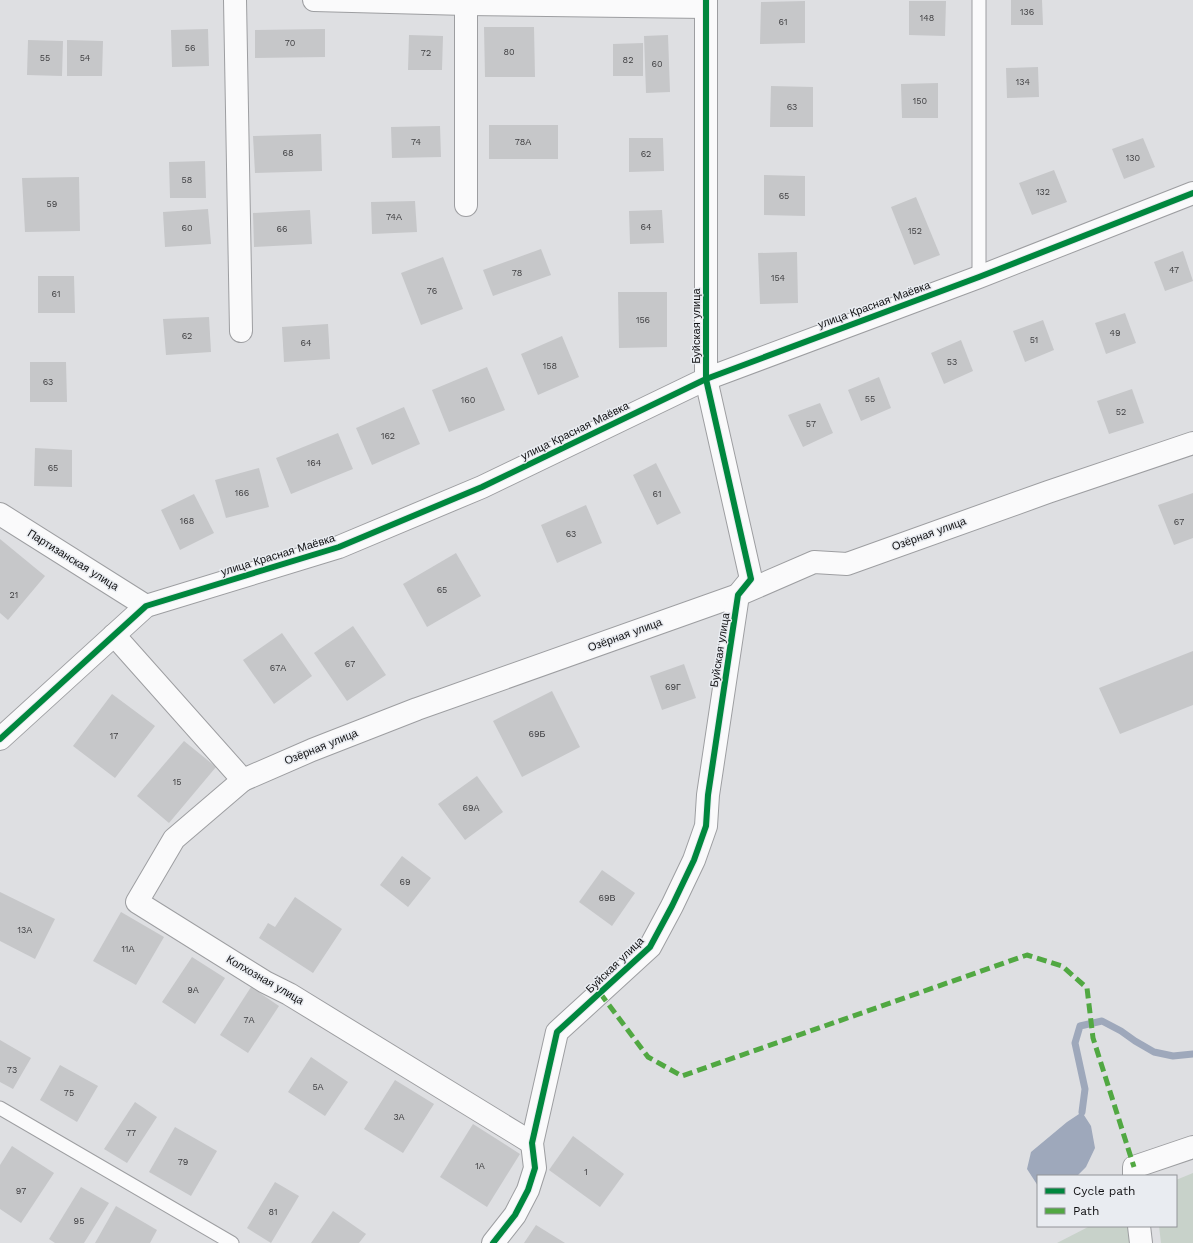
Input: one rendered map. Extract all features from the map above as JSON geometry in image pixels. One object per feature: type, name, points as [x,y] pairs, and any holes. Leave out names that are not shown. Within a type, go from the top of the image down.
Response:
[{"type":"street","points":[[235,0],[241,331]]},
{"type":"street","points":[[314,0],[706,4]]},
{"type":"street","points":[[466,2],[466,205]]},
{"type":"street","name":"Буйская улица","points":[[494,1243],[515,1215],[528,1190],[535,1168],[532,1143],[557,1032],[650,947],[694,860],[706,826],[708,795],[738,594],[751,579],[706,379],[706,4]]},
{"type":"street","name":"улица Красная Маёвка","points":[[0,739],[146,606],[339,547],[482,487],[706,379],[979,277],[1193,193]]},
{"type":"street","name":"Озёрная улица","points":[[243,780],[312,750],[417,709],[738,594],[814,562],[847,564],[1048,492],[1193,443]]},
{"type":"street","name":"Партизанская улица","points":[[0,514],[146,606]]},
{"type":"street","points":[[114,635],[243,780]]},
{"type":"street","name":"Колхозная улица","points":[[243,780],[174,839],[137,902],[265,982],[289,994],[532,1143]]},
{"type":"street","points":[[1134,1175],[1134,1167],[1193,1147]]},
{"type":"street","points":[[1139,1227],[1141,1243]]},
{"type":"lane","points":[[979,0],[979,277]]},
{"type":"lane","points":[[0,1108],[232,1243]]},
{"type":"shaded area","points":[[1193,1173],[1193,1243],[1161,1243],[1159,1227],[1177,1227],[1177,1180]]},
{"type":"shaded area","points":[[1088,1227],[1128,1227],[1133,1243],[1057,1243]]},
{"type":"water","points":[[1082,1112],[1091,1126],[1095,1148],[1086,1167],[1078,1175],[1037,1175],[1037,1184],[1027,1169],[1031,1152],[1067,1122]]},
{"type":"building","points":[[1011,0],[1042,0],[1043,25],[1011,25]]},
{"type":"building","points":[[805,1],[805,43],[760,44],[761,2]]},
{"type":"building","points":[[909,1],[946,1],[945,36],[909,35]]},
{"type":"building","points":[[484,27],[534,27],[535,77],[485,77]]},
{"type":"building","points":[[208,29],[209,66],[172,67],[171,30]]},
{"type":"building","points":[[325,29],[325,57],[255,58],[255,30]]},
{"type":"building","points":[[409,35],[443,36],[442,70],[408,70]]},
{"type":"building","points":[[668,35],[670,92],[646,93],[644,36]]},
{"type":"building","points":[[28,40],[63,41],[62,76],[27,75]]},
{"type":"building","points":[[67,40],[103,41],[102,76],[67,76]]},
{"type":"building","points":[[643,43],[643,76],[613,76],[613,44]]},
{"type":"building","points":[[1038,67],[1039,97],[1007,98],[1006,68]]},
{"type":"building","points":[[938,83],[938,118],[902,118],[901,84]]},
{"type":"building","points":[[771,86],[813,87],[813,127],[770,127]]},
{"type":"building","points":[[489,125],[558,125],[558,159],[489,159]]},
{"type":"building","points":[[440,126],[441,157],[392,158],[391,127]]},
{"type":"building","points":[[321,134],[322,171],[255,173],[253,136]]},
{"type":"building","points":[[629,138],[663,138],[664,171],[629,172]]},
{"type":"building","points":[[1143,138],[1155,167],[1124,179],[1112,149]]},
{"type":"building","points":[[205,161],[206,198],[170,198],[169,162]]},
{"type":"building","points":[[1054,170],[1067,202],[1032,215],[1019,183]]},
{"type":"building","points":[[764,175],[805,176],[805,216],[764,215]]},
{"type":"building","points":[[79,177],[80,231],[25,232],[22,178]]},
{"type":"building","points":[[916,197],[940,255],[914,265],[891,207]]},
{"type":"building","points":[[415,201],[417,232],[372,234],[371,202]]},
{"type":"building","points":[[208,209],[211,244],[165,247],[163,212]]},
{"type":"building","points":[[310,210],[312,244],[254,247],[253,213]]},
{"type":"building","points":[[662,210],[664,243],[630,244],[629,211]]},
{"type":"building","points":[[541,249],[551,275],[493,296],[483,270]]},
{"type":"building","points":[[1183,251],[1193,281],[1165,291],[1154,262]]},
{"type":"building","points":[[797,252],[798,303],[760,304],[758,253]]},
{"type":"building","points":[[443,257],[463,309],[421,325],[401,273]]},
{"type":"building","points":[[38,276],[74,276],[75,313],[38,313]]},
{"type":"building","points":[[618,292],[667,292],[667,347],[619,348]]},
{"type":"building","points":[[1125,313],[1136,343],[1106,354],[1095,323]]},
{"type":"building","points":[[209,317],[211,352],[166,355],[163,319]]},
{"type":"building","points":[[1043,320],[1054,350],[1025,362],[1013,331]]},
{"type":"building","points":[[328,324],[330,359],[284,362],[282,327]]},
{"type":"building","points":[[562,336],[579,377],[538,395],[521,354]]},
{"type":"building","points":[[961,340],[973,371],[944,384],[931,353]]},
{"type":"building","points":[[30,362],[66,362],[67,402],[30,402]]},
{"type":"building","points":[[487,367],[505,410],[449,432],[432,390]]},
{"type":"building","points":[[879,377],[891,408],[861,421],[848,390]]},
{"type":"building","points":[[1132,389],[1144,423],[1109,434],[1097,401]]},
{"type":"building","points":[[820,403],[833,433],[803,447],[788,415]]},
{"type":"building","points":[[404,407],[420,444],[372,465],[356,428]]},
{"type":"building","points":[[338,433],[353,469],[291,494],[276,458]]},
{"type":"building","points":[[35,448],[72,450],[72,487],[34,486]]},
{"type":"building","points":[[656,463],[681,513],[657,525],[633,475]]},
{"type":"building","points":[[259,468],[269,507],[226,518],[215,480]]},
{"type":"building","points":[[1193,493],[1193,538],[1174,545],[1158,505]]},
{"type":"building","points":[[194,494],[214,533],[180,550],[161,510]]},
{"type":"building","points":[[586,505],[602,543],[557,563],[541,525]]},
{"type":"building","points":[[0,539],[45,576],[8,620],[0,613]]},
{"type":"building","points":[[456,553],[481,596],[427,627],[403,584]]},
{"type":"building","points":[[353,626],[386,675],[347,701],[314,653]]},
{"type":"building","points":[[282,633],[312,676],[274,704],[243,660]]},
{"type":"building","points":[[1193,651],[1193,705],[1120,734],[1099,688]]},
{"type":"building","points":[[684,664],[696,698],[662,710],[650,676]]},
{"type":"building","points":[[552,691],[580,747],[522,777],[493,721]]},
{"type":"building","points":[[112,694],[155,726],[115,778],[73,746]]},
{"type":"building","points":[[184,741],[216,767],[169,823],[137,796]]},
{"type":"building","points":[[477,776],[503,812],[465,840],[438,804]]},
{"type":"building","points":[[402,856],[431,878],[408,907],[380,885]]},
{"type":"building","points":[[602,870],[635,893],[612,926],[579,902]]},
{"type":"building","points":[[0,892],[55,919],[35,959],[0,941]]},
{"type":"building","points":[[295,897],[342,929],[313,973],[259,938],[268,923],[275,927]]},
{"type":"building","points":[[121,912],[164,937],[136,985],[93,961]]},
{"type":"building","points":[[192,957],[225,978],[195,1024],[162,1002]]},
{"type":"building","points":[[251,987],[279,1006],[248,1053],[220,1035]]},
{"type":"building","points":[[0,1040],[31,1058],[13,1089],[0,1082]]},
{"type":"building","points":[[311,1057],[348,1082],[325,1116],[288,1092]]},
{"type":"building","points":[[60,1065],[98,1086],[77,1122],[40,1100]]},
{"type":"building","points":[[395,1080],[434,1104],[403,1153],[364,1129]]},
{"type":"building","points":[[135,1102],[157,1117],[127,1163],[104,1149]]},
{"type":"building","points":[[473,1124],[520,1154],[487,1207],[440,1177]]},
{"type":"building","points":[[175,1127],[217,1151],[191,1196],[149,1172]]},
{"type":"building","points":[[573,1136],[624,1174],[600,1207],[549,1170]]},
{"type":"building","points":[[12,1146],[54,1173],[21,1223],[0,1209],[0,1165]]},
{"type":"building","points":[[275,1182],[299,1196],[271,1243],[247,1228]]},
{"type":"building","points":[[81,1187],[109,1203],[84,1243],[55,1243],[49,1239]]},
{"type":"building","points":[[116,1206],[157,1230],[150,1243],[95,1243]]},
{"type":"building","points":[[333,1211],[366,1234],[359,1243],[311,1243]]},
{"type":"building","points":[[536,1225],[565,1243],[524,1243]]},
{"type":"waterway","points":[[1082,1112],[1085,1089],[1075,1043],[1080,1026],[1102,1021],[1154,1052],[1173,1056],[1193,1054]]},
{"type":"marked path","points":[[600,993],[648,1057],[682,1076],[1027,955],[1062,966],[1087,988],[1093,1038],[1134,1167]]},
{"type":"cycle path","points":[[493,1243],[515,1215],[528,1190],[535,1168],[532,1143],[557,1032],[650,947],[694,860],[706,826],[708,795],[738,595],[751,579],[706,379],[706,0]]},
{"type":"cycle path","points":[[0,739],[146,606],[339,547],[482,487],[706,379],[979,277],[1193,193]]}]
